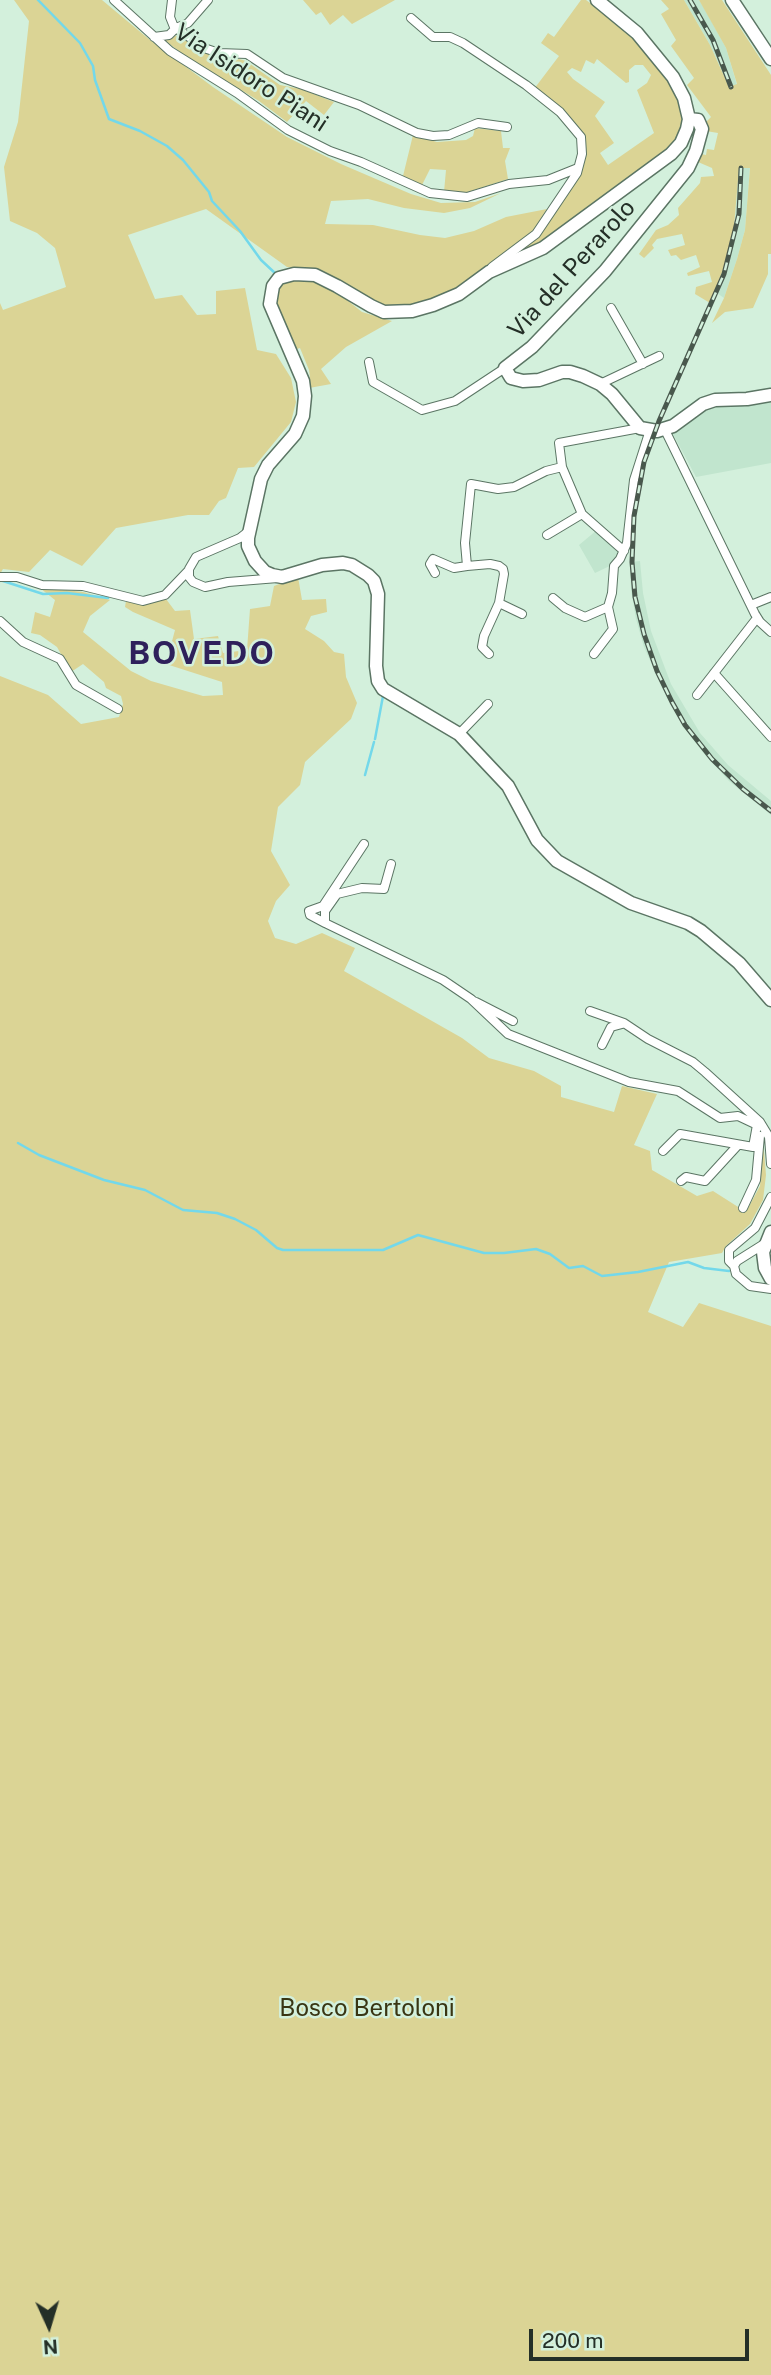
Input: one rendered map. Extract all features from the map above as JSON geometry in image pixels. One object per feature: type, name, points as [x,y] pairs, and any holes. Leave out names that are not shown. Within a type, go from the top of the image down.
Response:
[{"type":"main road","points":[[597,0],[637,33],[665,65],[684,98],[689,119],[684,137],[671,154],[544,248],[489,272],[447,300],[423,309],[384,312],[315,275],[288,274],[276,281],[270,304],[303,381],[304,407],[298,429],[268,465],[261,479],[248,546],[255,561],[265,572],[282,577],[332,564],[352,565],[368,575],[374,581],[377,594],[376,657],[380,685],[388,693],[459,734],[508,786],[537,840],[557,861],[631,903],[688,923],[701,931],[739,963],[771,1000]]},
{"type":"main road","points":[[732,0],[771,59]]},
{"type":"main road","points":[[742,0],[771,43]]},
{"type":"main road","name":"Via del Perarolo","points":[[505,368],[532,346],[605,271],[688,168],[702,129],[698,120],[689,119]]},
{"type":"main road","points":[[505,368],[511,377],[523,381],[570,372],[600,384],[645,429],[665,430],[702,404],[715,400],[771,395]]},
{"type":"main road","points":[[771,1232],[764,1244],[763,1259],[771,1279]]},
{"type":"street","name":"Via Isidoro Piani","points":[[114,0],[176,55],[237,93],[293,133],[430,193],[467,197],[509,184],[548,180],[578,168]]},
{"type":"street","points":[[172,0],[170,17],[176,28],[210,51],[247,54],[283,78],[350,102],[419,133],[449,135],[478,123],[507,127]]},
{"type":"street","points":[[154,37],[169,35],[176,28],[183,26],[194,18],[208,0]]},
{"type":"street","points":[[411,18],[433,37],[450,37],[467,46],[530,89],[560,112],[581,137],[582,154],[578,168],[536,234],[530,241],[502,258],[489,272]]},
{"type":"street","points":[[611,308],[643,364]]},
{"type":"street","points":[[600,384],[659,356]]},
{"type":"street","name":"Via del Perarolo","points":[[369,362],[373,382],[422,410],[455,401],[505,368]]},
{"type":"street","points":[[594,654],[613,629],[608,607],[614,566],[624,551],[634,480],[645,429],[559,443],[562,467],[582,514],[616,547],[624,551]]},
{"type":"street","points":[[665,430],[757,618],[771,632]]},
{"type":"street","points":[[467,566],[465,543],[471,484],[498,489],[509,488],[546,471],[562,467]]},
{"type":"street","points":[[547,535],[582,514]]},
{"type":"street","points":[[0,577],[17,578],[41,585],[83,586],[143,601],[165,596],[188,571],[196,557],[240,538],[249,531]]},
{"type":"street","points":[[435,573],[430,564],[433,559],[454,568],[490,564],[503,569],[499,603],[482,647],[489,654]]},
{"type":"street","points":[[188,571],[193,582],[205,587],[282,577]]},
{"type":"street","points":[[751,605],[771,597]]},
{"type":"street","points":[[553,598],[565,608],[585,617],[608,607]]},
{"type":"street","points":[[499,603],[522,614]]},
{"type":"street","points":[[697,695],[757,618]]},
{"type":"street","points":[[0,621],[23,642],[60,659],[76,685],[118,709]]},
{"type":"street","points":[[714,673],[771,737]]},
{"type":"street","points":[[459,734],[488,704]]},
{"type":"street","points":[[363,844],[323,906],[309,911],[310,915],[443,980],[471,999],[513,1021]]},
{"type":"street","points":[[325,923],[325,911],[337,894],[362,888],[384,889],[391,864]]},
{"type":"street","points":[[471,999],[508,1034],[629,1082],[678,1091],[720,1118],[738,1116],[760,1125]]},
{"type":"street","points":[[590,1012],[624,1023],[648,1040],[693,1062],[769,1136],[771,1164]]},
{"type":"street","points":[[602,1045],[611,1027],[624,1023]]},
{"type":"street","points":[[663,1151],[680,1134],[753,1147],[760,1125]]},
{"type":"street","points":[[743,1208],[756,1180],[760,1125]]},
{"type":"street","points":[[681,1181],[686,1177],[705,1181],[738,1145]]},
{"type":"street","points":[[771,1197],[755,1228],[729,1250],[729,1261],[736,1273],[750,1286],[771,1289]]},
{"type":"street","points":[[734,1266],[737,1261],[764,1244]]},
{"type":"shaded area","points":[[684,0],[699,0],[703,6],[726,48],[737,85],[729,87],[710,45]]},
{"type":"shaded area","points":[[750,167],[745,230],[724,298],[714,291],[728,257],[734,226],[739,168]]},
{"type":"shaded area","points":[[771,401],[771,463],[696,477],[673,434],[697,413],[710,407],[735,404],[745,407]]},
{"type":"shaded area","points":[[597,530],[620,552],[614,564],[595,573],[579,545]]},
{"type":"shaded area","points":[[640,561],[651,631],[671,684],[700,733],[728,765],[771,801],[771,815],[729,781],[706,756],[685,729],[667,698],[644,647],[636,619],[630,562]]},
{"type":"green space","points":[[14,0],[102,0],[213,87],[287,137],[411,194],[441,203],[475,202],[501,193],[470,208],[444,213],[404,208],[368,199],[331,201],[325,224],[373,225],[445,238],[474,231],[506,217],[547,209],[530,236],[457,292],[428,303],[388,308],[308,269],[287,267],[206,209],[128,235],[155,299],[182,295],[197,315],[216,314],[216,291],[245,288],[257,350],[276,354],[291,378],[296,402],[291,422],[254,467],[238,468],[226,498],[219,501],[209,515],[188,515],[116,528],[82,566],[50,550],[29,572],[3,569],[0,574],[0,303],[3,310],[66,287],[55,248],[37,233],[10,221],[4,167],[18,122],[29,21]]},
{"type":"green space","points":[[303,0],[395,0],[352,24],[343,15],[330,25],[321,12],[316,15]]},
{"type":"green space","points":[[581,0],[586,0],[631,33],[652,54],[682,102],[685,120],[675,147],[547,240],[517,253],[536,238],[585,157],[582,132],[534,89],[559,56],[541,43],[548,33],[554,37]],"holes":[[[597,59],[626,83],[629,82],[629,70],[635,65],[643,65],[651,75],[647,83],[637,90],[654,133],[608,165],[600,153],[614,143],[595,116],[605,102],[567,72],[572,68],[581,72],[586,60],[594,64]]]},
{"type":"green space","points":[[661,0],[684,0],[710,45],[729,87],[737,84],[726,48],[699,0],[722,0],[771,75],[771,254],[768,254],[768,274],[753,308],[725,312],[712,323],[724,298],[745,230],[750,168],[739,168],[734,226],[728,257],[710,303],[695,294],[696,287],[712,282],[709,271],[688,276],[687,273],[700,267],[696,255],[681,260],[676,255],[671,256],[668,250],[685,245],[682,234],[657,239],[652,245],[654,248],[644,258],[639,254],[656,230],[668,225],[679,215],[678,208],[700,183],[701,177],[714,176],[712,168],[698,162],[701,154],[706,155],[707,149],[714,150],[718,133],[706,131],[706,122],[711,117],[687,85],[694,78],[671,46],[676,40],[661,14],[669,9]]},
{"type":"green space","points":[[179,35],[211,56],[232,62],[239,59],[246,61],[280,85],[301,89],[334,102],[324,115],[306,101],[287,122],[163,39]]},
{"type":"green space","points":[[475,128],[501,131],[503,148],[510,148],[505,161],[508,179],[468,192],[444,192],[446,170],[430,169],[422,185],[403,176],[413,135],[437,142],[466,140],[473,136]]},
{"type":"green space","points":[[288,279],[309,279],[333,289],[362,312],[392,321],[346,347],[321,369],[331,384],[309,388],[309,370],[300,348],[294,350],[275,300],[279,287]]},
{"type":"green space","name":"Bosco Bertoloni","points":[[298,577],[302,600],[326,599],[327,612],[311,616],[305,629],[324,641],[334,652],[344,654],[346,677],[357,703],[351,719],[305,762],[300,785],[278,807],[271,851],[290,885],[276,901],[268,921],[275,938],[296,944],[322,933],[355,948],[344,971],[462,1038],[489,1058],[534,1071],[561,1086],[561,1097],[614,1112],[622,1086],[657,1094],[634,1145],[650,1151],[652,1170],[697,1196],[713,1191],[746,1212],[760,1186],[763,1139],[766,1175],[763,1200],[750,1224],[722,1253],[669,1262],[648,1312],[683,1327],[699,1303],[771,1326],[771,2375],[0,2375],[0,676],[48,695],[81,724],[119,717],[123,704],[121,696],[106,688],[104,682],[83,664],[71,672],[57,647],[40,635],[31,633],[35,612],[50,617],[55,600],[40,588],[58,589],[83,592],[110,600],[90,616],[83,632],[131,671],[151,681],[203,696],[223,695],[222,682],[166,664],[175,630],[133,612],[125,607],[126,601],[150,603],[166,599],[175,611],[190,610],[194,639],[218,636],[223,653],[247,650],[250,609],[270,606],[274,586]]},
{"type":"waterway","points":[[38,0],[80,43],[93,66],[95,80],[109,119],[140,131],[167,146],[183,160],[209,192],[212,201],[276,274]]},
{"type":"waterway","points":[[3,581],[43,594],[67,593],[108,598]]},
{"type":"waterway","points":[[375,739],[383,696]]},
{"type":"waterway","points":[[365,775],[374,742]]},
{"type":"waterway","points":[[18,1143],[39,1155],[104,1180],[145,1190],[183,1210],[217,1213],[235,1219],[256,1230],[283,1250],[383,1250],[418,1235],[484,1253],[536,1249],[550,1254],[569,1268],[583,1266],[602,1276],[688,1262],[704,1268],[729,1271]]},
{"type":"railway","points":[[690,0],[713,40],[731,87]]},
{"type":"railway","points":[[741,168],[739,214],[724,274],[659,421],[644,462],[634,516],[632,562],[635,597],[644,634],[672,702],[685,725],[712,759],[771,811]]},
{"type":"district","name":"BOVEDO","points":[[202,654]]}]
